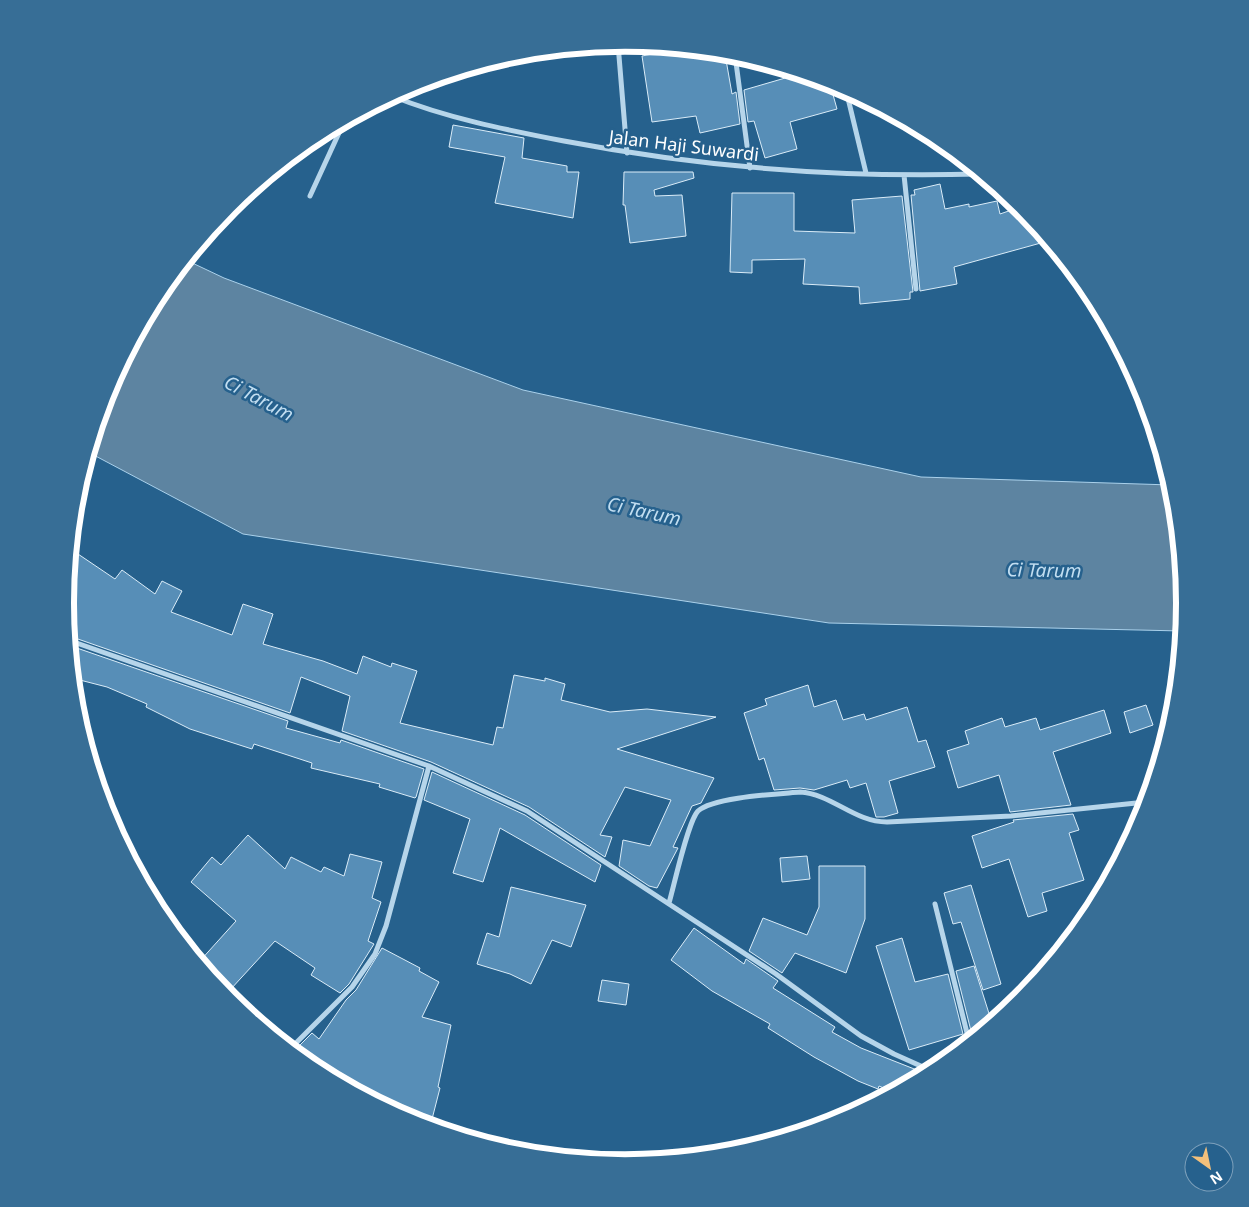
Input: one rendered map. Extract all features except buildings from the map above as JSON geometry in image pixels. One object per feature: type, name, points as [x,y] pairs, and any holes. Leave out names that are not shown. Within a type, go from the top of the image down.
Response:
[{"type":"street","points":[[619,52],[627,153]]},
{"type":"street","points":[[736,64],[750,168]]},
{"type":"street","name":"Jalan Haji Suwardi","points":[[403,99],[515,132],[627,153],[750,168],[904,175],[970,174]]},
{"type":"street","points":[[848,100],[866,173]]},
{"type":"street","points":[[310,196],[339,132]]},
{"type":"street","points":[[904,175],[916,288]]},
{"type":"street","points":[[75,643],[429,766],[527,811],[776,974],[861,1036],[923,1067]]},
{"type":"street","points":[[294,1045],[352,987],[375,954],[394,900],[429,766]]},
{"type":"street","points":[[669,903],[693,817],[705,806],[721,801],[812,792],[860,817],[880,822],[1011,816],[1138,803]]},
{"type":"street","points":[[935,904],[967,1035]]},
{"type":"water","name":"Ci Tarum","points":[[191,263],[224,278],[523,390],[921,477],[1162,485],[1171,532],[1174,567],[1176,604],[1175,631],[829,623],[243,534],[94,455],[115,393],[130,360],[166,297]]}]
